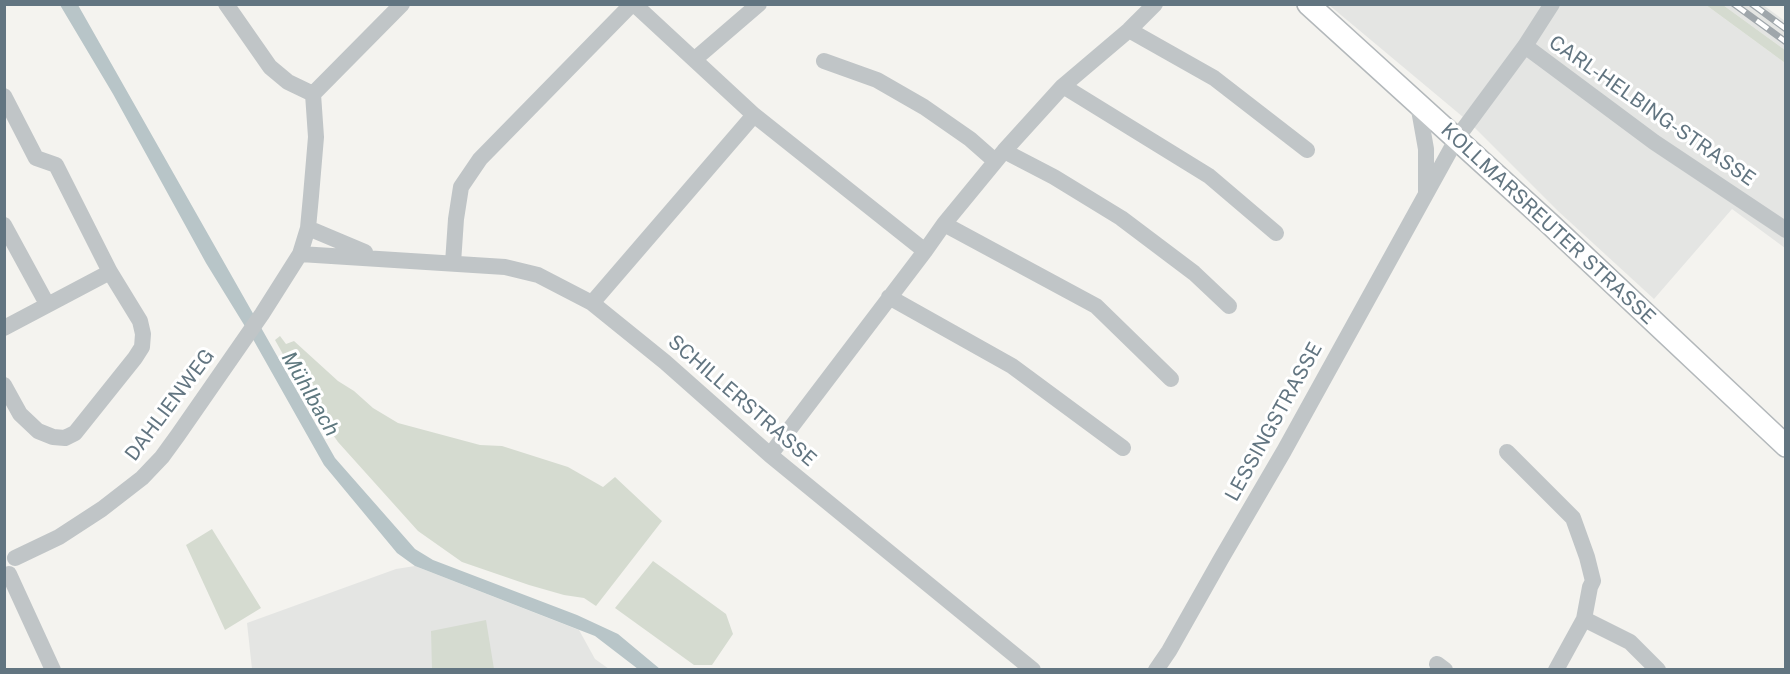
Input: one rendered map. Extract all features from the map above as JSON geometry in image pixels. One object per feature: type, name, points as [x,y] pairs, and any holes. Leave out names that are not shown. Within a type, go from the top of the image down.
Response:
[{"type":"main road","name":"KOLLMARSREUTER STRASSE","points":[[1308,4],[1457,138],[1785,446]]},
{"type":"street","points":[[226,4],[270,67],[288,82],[313,94],[402,4]]},
{"type":"street","points":[[453,263],[461,187],[480,159],[633,4],[696,59],[754,115],[925,251]]},
{"type":"street","points":[[770,454],[944,224],[1000,156],[1063,86],[1129,30],[1155,4]]},
{"type":"street","name":"CARL-HELBING-STRASSE","points":[[1457,138],[1525,46],[1552,4]]},
{"type":"street","points":[[696,59],[751,6]]},
{"type":"street","points":[[1129,30],[1214,78],[1307,150]]},
{"type":"street","name":"CARL-HELBING-STRASSE","points":[[1525,46],[1654,142],[1785,230]]},
{"type":"street","points":[[824,61],[877,80],[1000,156],[1054,177],[1121,218],[1186,267],[1229,306]]},
{"type":"street","points":[[1063,86],[1209,176],[1276,233]]},
{"type":"street","name":"DAHLIENWEG","points":[[8,564],[59,537],[102,509],[141,478],[162,457],[259,319],[300,254],[308,228],[316,137],[313,94]]},
{"type":"street","points":[[4,96],[36,158],[56,165],[110,272],[140,321],[143,334],[142,347],[75,433],[65,438],[53,437],[38,431],[20,414],[4,385]]},
{"type":"street","name":"LESSINGSTRASSE","points":[[1418,104],[1426,149],[1426,194]]},
{"type":"street","points":[[592,303],[754,115]]},
{"type":"street","name":"LESSINGSTRASSE","points":[[1156,669],[1169,651],[1284,451],[1457,138]]},
{"type":"street","points":[[944,224],[1096,306],[1171,379]]},
{"type":"street","points":[[4,225],[47,304]]},
{"type":"street","name":"SCHILLERSTRASSE","points":[[308,228],[382,258]]},
{"type":"street","name":"SCHILLERSTRASSE","points":[[300,254],[505,267],[538,275],[592,303],[666,362],[770,454],[1033,669]]},
{"type":"street","points":[[4,328],[110,272]]},
{"type":"street","points":[[889,297],[1012,366],[1123,448]]},
{"type":"street","points":[[1507,452],[1573,518],[1593,581],[1584,619],[1556,669]]},
{"type":"street","points":[[8,564],[53,669]]},
{"type":"street","points":[[1584,619],[1630,642],[1658,669]]},
{"type":"shaded area","points":[[60,5],[78,5],[335,458],[415,549],[433,560],[577,615],[618,634],[660,669],[638,669],[595,636],[415,566],[397,553],[324,465]]},
{"type":"shaded area","points":[[1329,5],[1706,5],[1785,63],[1785,248],[1732,209],[1654,299],[1558,211],[1469,122]]},
{"type":"shaded area","points":[[1706,5],[1723,5],[1785,50],[1785,63]]},
{"type":"shaded area","points":[[1723,5],[1763,5],[1785,21],[1785,50]]},
{"type":"shaded area","points":[[280,336],[286,344],[294,341],[338,381],[354,391],[373,408],[398,423],[480,445],[502,446],[568,467],[603,487],[615,477],[662,521],[596,606],[584,598],[529,585],[462,562],[418,531],[338,442],[308,399],[275,340]]},
{"type":"shaded area","points":[[212,529],[261,608],[225,630],[186,545]]},
{"type":"shaded area","points":[[653,561],[726,614],[733,634],[712,665],[694,665],[615,608]]},
{"type":"shaded area","points":[[415,566],[579,630],[595,659],[609,669],[252,669],[247,623],[396,569]]},
{"type":"shaded area","points":[[486,620],[494,669],[432,669],[431,631]]},
{"type":"railway","points":[[1734,4],[1786,42]]},
{"type":"railway","points":[[1752,4],[1786,29]]},
{"type":"water label","name":"Mühlbach","points":[[310,394]]}]
